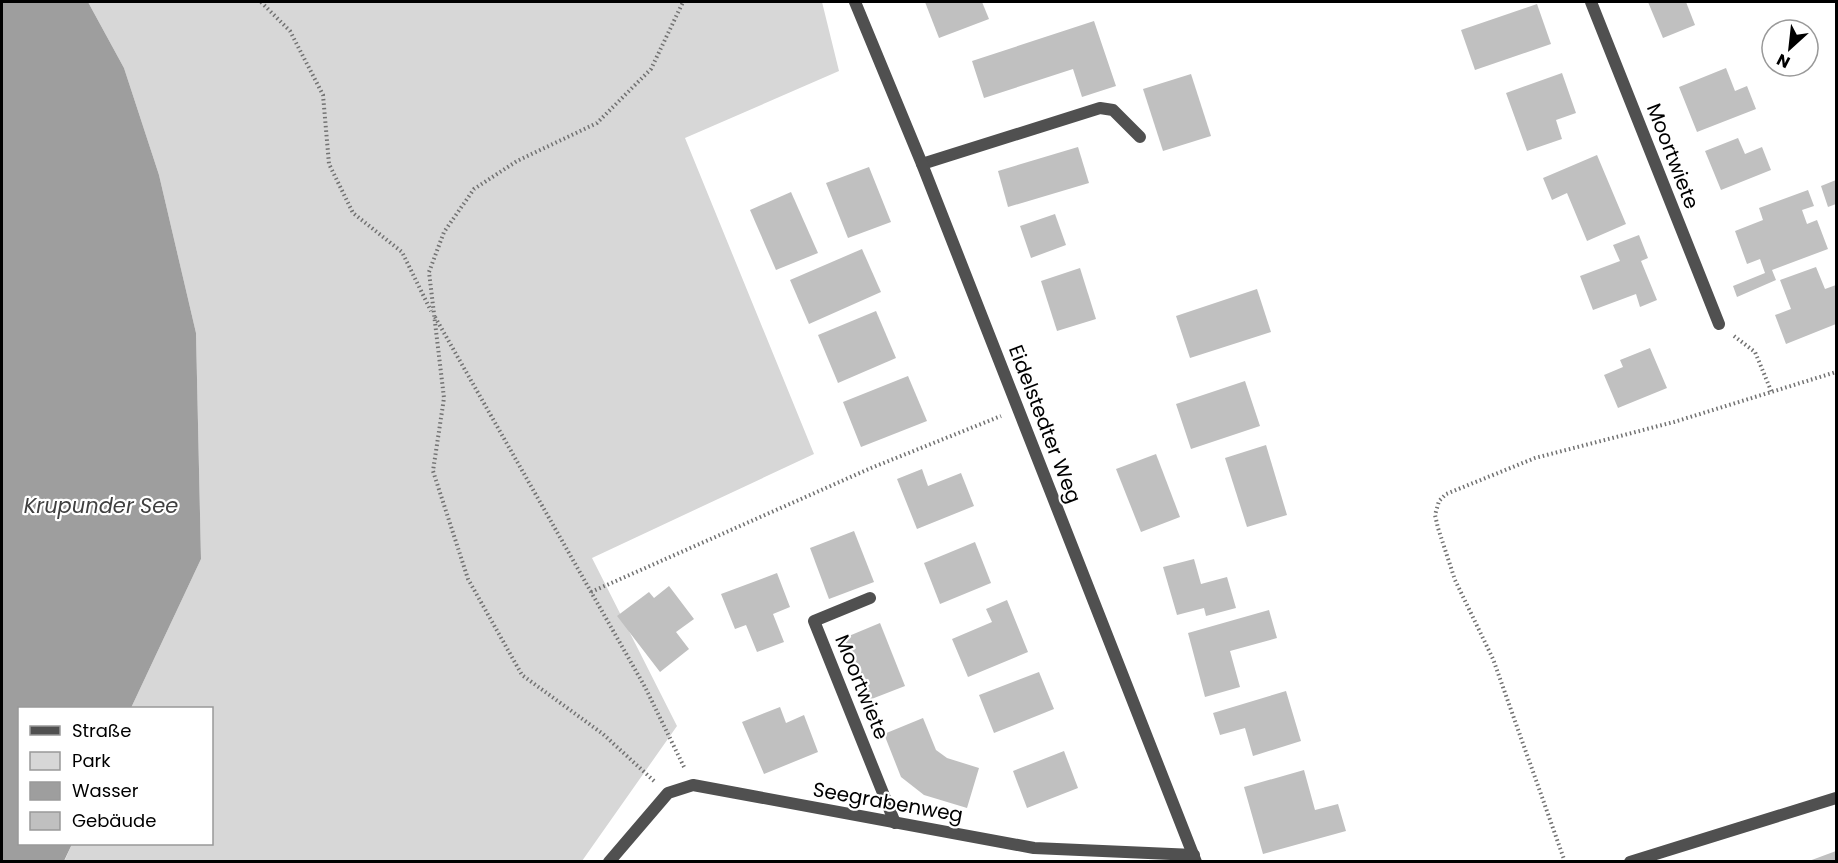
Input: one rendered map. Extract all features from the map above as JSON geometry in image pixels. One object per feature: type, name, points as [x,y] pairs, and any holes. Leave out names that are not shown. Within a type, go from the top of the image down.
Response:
[{"type":"street","name":"Eidelstedter Weg","points":[[855,2],[922,164],[1195,858]]},
{"type":"street","name":"Moortwiete","points":[[1591,2],[1719,324]]},
{"type":"street","points":[[922,164],[1100,108],[1113,110],[1140,137]]},
{"type":"street","name":"Moortwiete","points":[[870,598],[814,621],[895,823]]},
{"type":"street","points":[[609,861],[668,794],[693,785]]},
{"type":"street","name":"Seegrabenweg","points":[[693,785],[1034,848],[1195,858]]},
{"type":"street","points":[[1630,861],[1836,798]]},
{"type":"path","points":[[261,2],[290,30],[323,95],[329,164],[353,213],[402,252],[433,315],[645,687],[693,785]]},
{"type":"path","points":[[668,794],[603,734],[522,675],[468,579],[433,471],[444,398],[429,272],[444,232],[474,189],[517,161],[597,123],[651,69],[683,2]]},
{"type":"path","points":[[1719,324],[1755,352],[1772,393]]},
{"type":"path","points":[[1564,861],[1493,659],[1455,580],[1435,515],[1439,501],[1446,494],[1535,458],[1772,393],[1836,372]]},
{"type":"path","points":[[591,592],[871,468],[1018,409]]},
{"type":"green space","points":[[88,2],[822,2],[839,71],[685,138],[814,454],[592,558],[677,726],[582,861],[64,862],[72,845],[213,845],[213,707],[131,707],[201,559],[196,333],[159,175],[124,68]]},
{"type":"water","name":"Krupunder See","points":[[2,2],[88,2],[124,68],[159,175],[196,333],[201,559],[131,707],[18,707],[18,845],[72,845],[64,861],[2,861]]},
{"type":"building","points":[[925,2],[982,2],[989,19],[939,38]]},
{"type":"building","points":[[1648,2],[1686,2],[1695,25],[1663,38]]},
{"type":"building","points":[[1537,4],[1551,44],[1475,70],[1461,30]]},
{"type":"building","points":[[1094,21],[1116,86],[1082,97],[1073,69],[984,98],[972,61]]},
{"type":"building","points":[[1726,68],[1735,91],[1747,86],[1756,109],[1697,132],[1679,87]]},
{"type":"building","points":[[1562,73],[1576,113],[1556,120],[1562,139],[1527,151],[1506,93]]},
{"type":"building","points":[[1191,74],[1211,136],[1163,151],[1143,89]]},
{"type":"building","points":[[1738,138],[1745,154],[1762,147],[1771,170],[1721,190],[1705,151]]},
{"type":"building","points":[[1078,147],[1089,183],[1008,207],[998,171]]},
{"type":"building","points":[[1597,155],[1626,224],[1587,241],[1567,193],[1552,200],[1543,178]]},
{"type":"building","points":[[869,167],[891,222],[848,238],[826,183]]},
{"type":"building","points":[[1836,180],[1836,204],[1828,207],[1821,186]]},
{"type":"building","points":[[1808,190],[1814,206],[1802,210],[1807,224],[1817,220],[1828,249],[1772,270],[1776,280],[1737,297],[1733,286],[1765,273],[1760,259],[1747,264],[1735,231],[1763,220],[1759,208]]},
{"type":"building","points":[[791,192],[818,253],[776,270],[750,210]]},
{"type":"building","points":[[1055,214],[1066,245],[1031,258],[1020,226]]},
{"type":"building","points":[[1639,235],[1648,258],[1641,261],[1657,300],[1640,307],[1636,294],[1593,310],[1580,276],[1620,261],[1613,245]]},
{"type":"building","points":[[862,249],[881,292],[809,324],[790,280]]},
{"type":"building","points":[[1816,267],[1825,289],[1836,285],[1836,324],[1786,344],[1775,315],[1791,309],[1780,280]]},
{"type":"building","points":[[1080,268],[1096,319],[1057,331],[1041,281]]},
{"type":"building","points":[[1257,289],[1271,332],[1190,358],[1176,316]]},
{"type":"building","points":[[876,311],[896,358],[838,383],[818,335]]},
{"type":"building","points":[[1650,348],[1667,388],[1618,408],[1604,375],[1623,367],[1620,360]]},
{"type":"building","points":[[908,376],[927,421],[861,447],[843,402]]},
{"type":"building","points":[[1245,381],[1260,426],[1191,449],[1176,404]]},
{"type":"building","points":[[1266,445],[1287,515],[1247,527],[1225,458]]},
{"type":"building","points":[[1156,454],[1180,517],[1141,532],[1116,469]]},
{"type":"building","points":[[922,469],[928,486],[961,473],[974,506],[917,529],[897,479]]},
{"type":"building","points":[[854,531],[874,582],[829,599],[810,548]]},
{"type":"building","points":[[975,542],[991,583],[940,604],[924,563]]},
{"type":"building","points":[[1194,559],[1201,584],[1227,577],[1236,608],[1206,616],[1204,608],[1177,615],[1163,567]]},
{"type":"building","points":[[777,573],[790,607],[773,614],[784,642],[757,652],[746,625],[735,629],[721,594]]},
{"type":"building","points":[[669,586],[694,619],[676,632],[689,649],[660,672],[617,616],[649,592],[654,598]]},
{"type":"building","points":[[1007,600],[1028,652],[968,677],[952,639],[992,622],[986,609]]},
{"type":"building","points":[[1269,610],[1277,638],[1230,651],[1240,687],[1205,697],[1188,633]]},
{"type":"building","points":[[880,623],[905,686],[869,700],[844,638]]},
{"type":"building","points":[[1039,672],[1054,709],[994,733],[979,695]]},
{"type":"building","points":[[1286,691],[1301,741],[1253,756],[1245,728],[1220,735],[1213,713]]},
{"type":"building","points":[[780,707],[786,723],[804,715],[818,752],[764,774],[742,722]]},
{"type":"building","points":[[923,718],[936,750],[947,758],[979,768],[967,808],[924,795],[901,777],[884,734]]},
{"type":"building","points":[[1064,751],[1078,788],[1027,808],[1013,771]]},
{"type":"building","points":[[1304,770],[1315,810],[1338,804],[1346,831],[1263,854],[1244,787]]},
{"type":"building","points":[[1836,851],[1836,862],[1809,862],[1809,861]]}]
